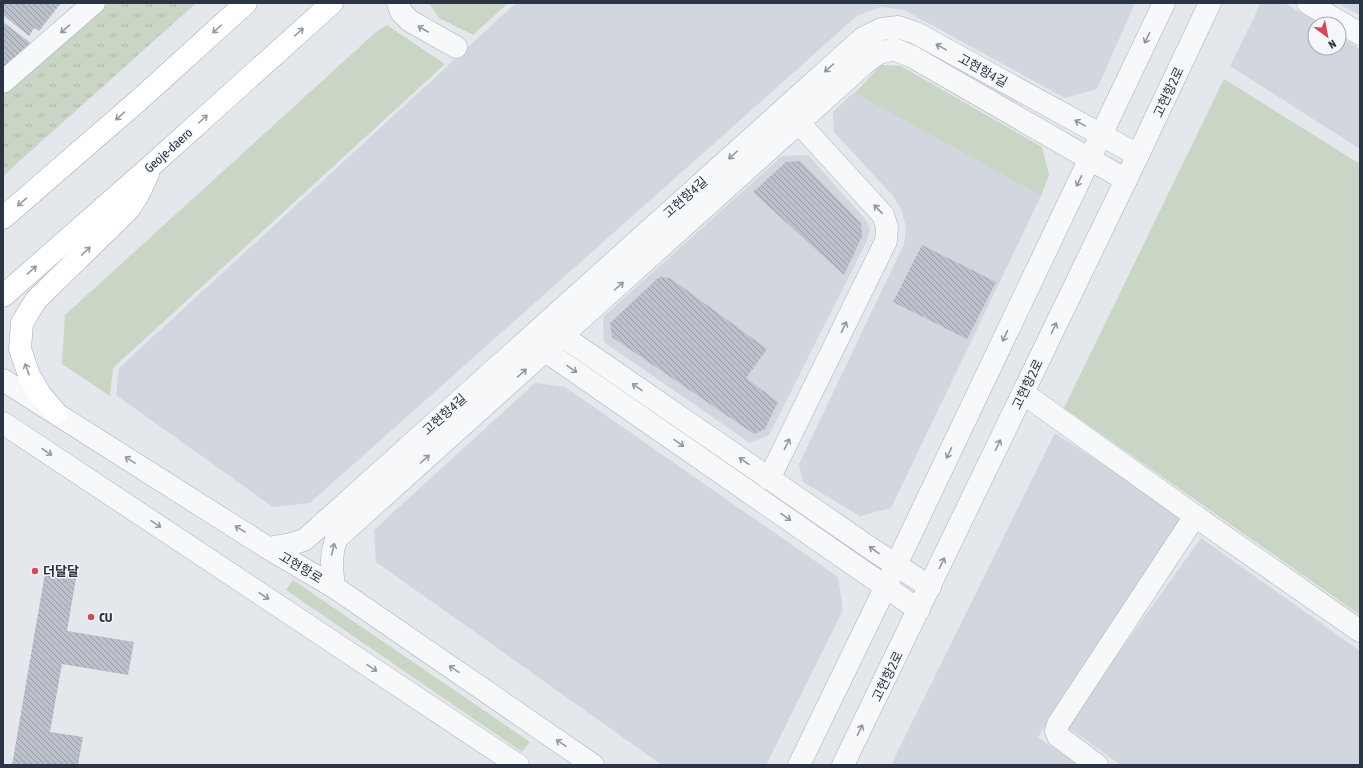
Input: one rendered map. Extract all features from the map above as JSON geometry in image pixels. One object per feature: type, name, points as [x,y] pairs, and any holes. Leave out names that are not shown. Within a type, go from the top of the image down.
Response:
[{"type":"main road","points":[[3,218],[139,100],[246,3]]},
{"type":"main road","name":"Geoje-daero","points":[[3,296],[152,165],[332,3]]},
{"type":"main road","points":[[56,413],[40,394],[29,375],[20,349],[22,323],[36,300],[129,209],[138,195],[152,165]]},
{"type":"street","points":[[3,82],[94,3]]},
{"type":"street","points":[[398,3],[401,12],[410,22],[456,47]]},
{"type":"street","points":[[799,765],[1164,3]]},
{"type":"street","name":"고현항2로","points":[[843,765],[919,610],[1210,3]]},
{"type":"street","points":[[1308,3],[1360,34]]},
{"type":"street","name":"고현항4길","points":[[268,548],[304,540],[863,38],[881,29],[898,27],[916,33],[1138,155]]},
{"type":"street","name":"고현항4길","points":[[334,587],[332,553],[336,539],[798,123],[864,64],[879,53],[894,50],[913,57],[1126,180]]},
{"type":"street","points":[[770,478],[886,241],[887,227],[883,215],[798,123]]},
{"type":"street","points":[[546,323],[895,565],[930,587]]},
{"type":"street","points":[[528,339],[919,610]]},
{"type":"street","name":"고현항로","points":[[3,380],[268,548],[334,587],[593,765]]},
{"type":"street","points":[[1023,393],[1195,516],[1360,630]]},
{"type":"street","points":[[3,423],[518,765]]},
{"type":"street","points":[[3,430],[28,439]]},
{"type":"street","points":[[1097,765],[1058,736],[1056,731],[1058,724],[1195,516]]},
{"type":"shaded area","points":[[516,3],[1135,3],[1097,89],[1065,98],[904,10],[881,7],[858,15],[310,503],[273,507],[116,395],[119,368]]},
{"type":"shaded area","points":[[1261,3],[1285,3],[1307,17],[1307,56],[1347,56],[1347,41],[1360,49],[1360,149],[1230,66]]},
{"type":"shaded area","points":[[1337,3],[1360,3],[1360,15]]},
{"type":"shaded area","points":[[854,92],[1041,196],[891,508],[860,516],[803,482],[799,464],[904,244],[906,228],[902,211],[893,196],[834,132],[833,112]]},
{"type":"shaded area","points":[[808,155],[866,220],[870,229],[866,243],[769,435],[750,443],[604,342],[603,317],[782,156]]},
{"type":"shaded area","points":[[535,383],[565,387],[838,577],[843,610],[766,765],[662,765],[376,562],[374,530]]},
{"type":"shaded area","points":[[1055,433],[1183,517],[1038,737],[1078,765],[891,765]]},
{"type":"shaded area","points":[[1201,538],[1360,651],[1360,765],[1121,765],[1066,726]]},
{"type":"green space","points":[[94,3],[196,3],[3,176],[3,82]]},
{"type":"green space","points":[[429,3],[508,3],[473,35],[439,18]]},
{"type":"green space","points":[[387,25],[445,64],[113,368],[110,396],[62,364],[65,315],[376,32]]},
{"type":"green space","points":[[881,65],[901,66],[1042,147],[1049,175],[1041,196],[855,93]]},
{"type":"green space","points":[[1224,79],[1360,164],[1360,615],[1064,408]]},
{"type":"green space","points":[[293,580],[530,742],[522,752],[286,590]]},
{"type":"building","points":[[3,3],[61,3],[39,31],[34,28],[29,36],[3,15]]},
{"type":"building","points":[[3,22],[32,44],[3,70]]},
{"type":"building","points":[[800,161],[861,223],[862,236],[844,275],[753,192],[786,162]]},
{"type":"building","points":[[922,245],[996,282],[967,339],[893,302]]},
{"type":"building","points":[[659,277],[670,278],[767,349],[746,378],[778,402],[765,429],[754,434],[612,337],[610,323]]},
{"type":"building","points":[[45,573],[76,578],[67,631],[134,642],[128,675],[62,664],[50,732],[83,737],[78,765],[12,765]]},
{"type":"place","name":"더달달","points":[[35,571]]},
{"type":"place","name":"CU","points":[[91,617]]}]
